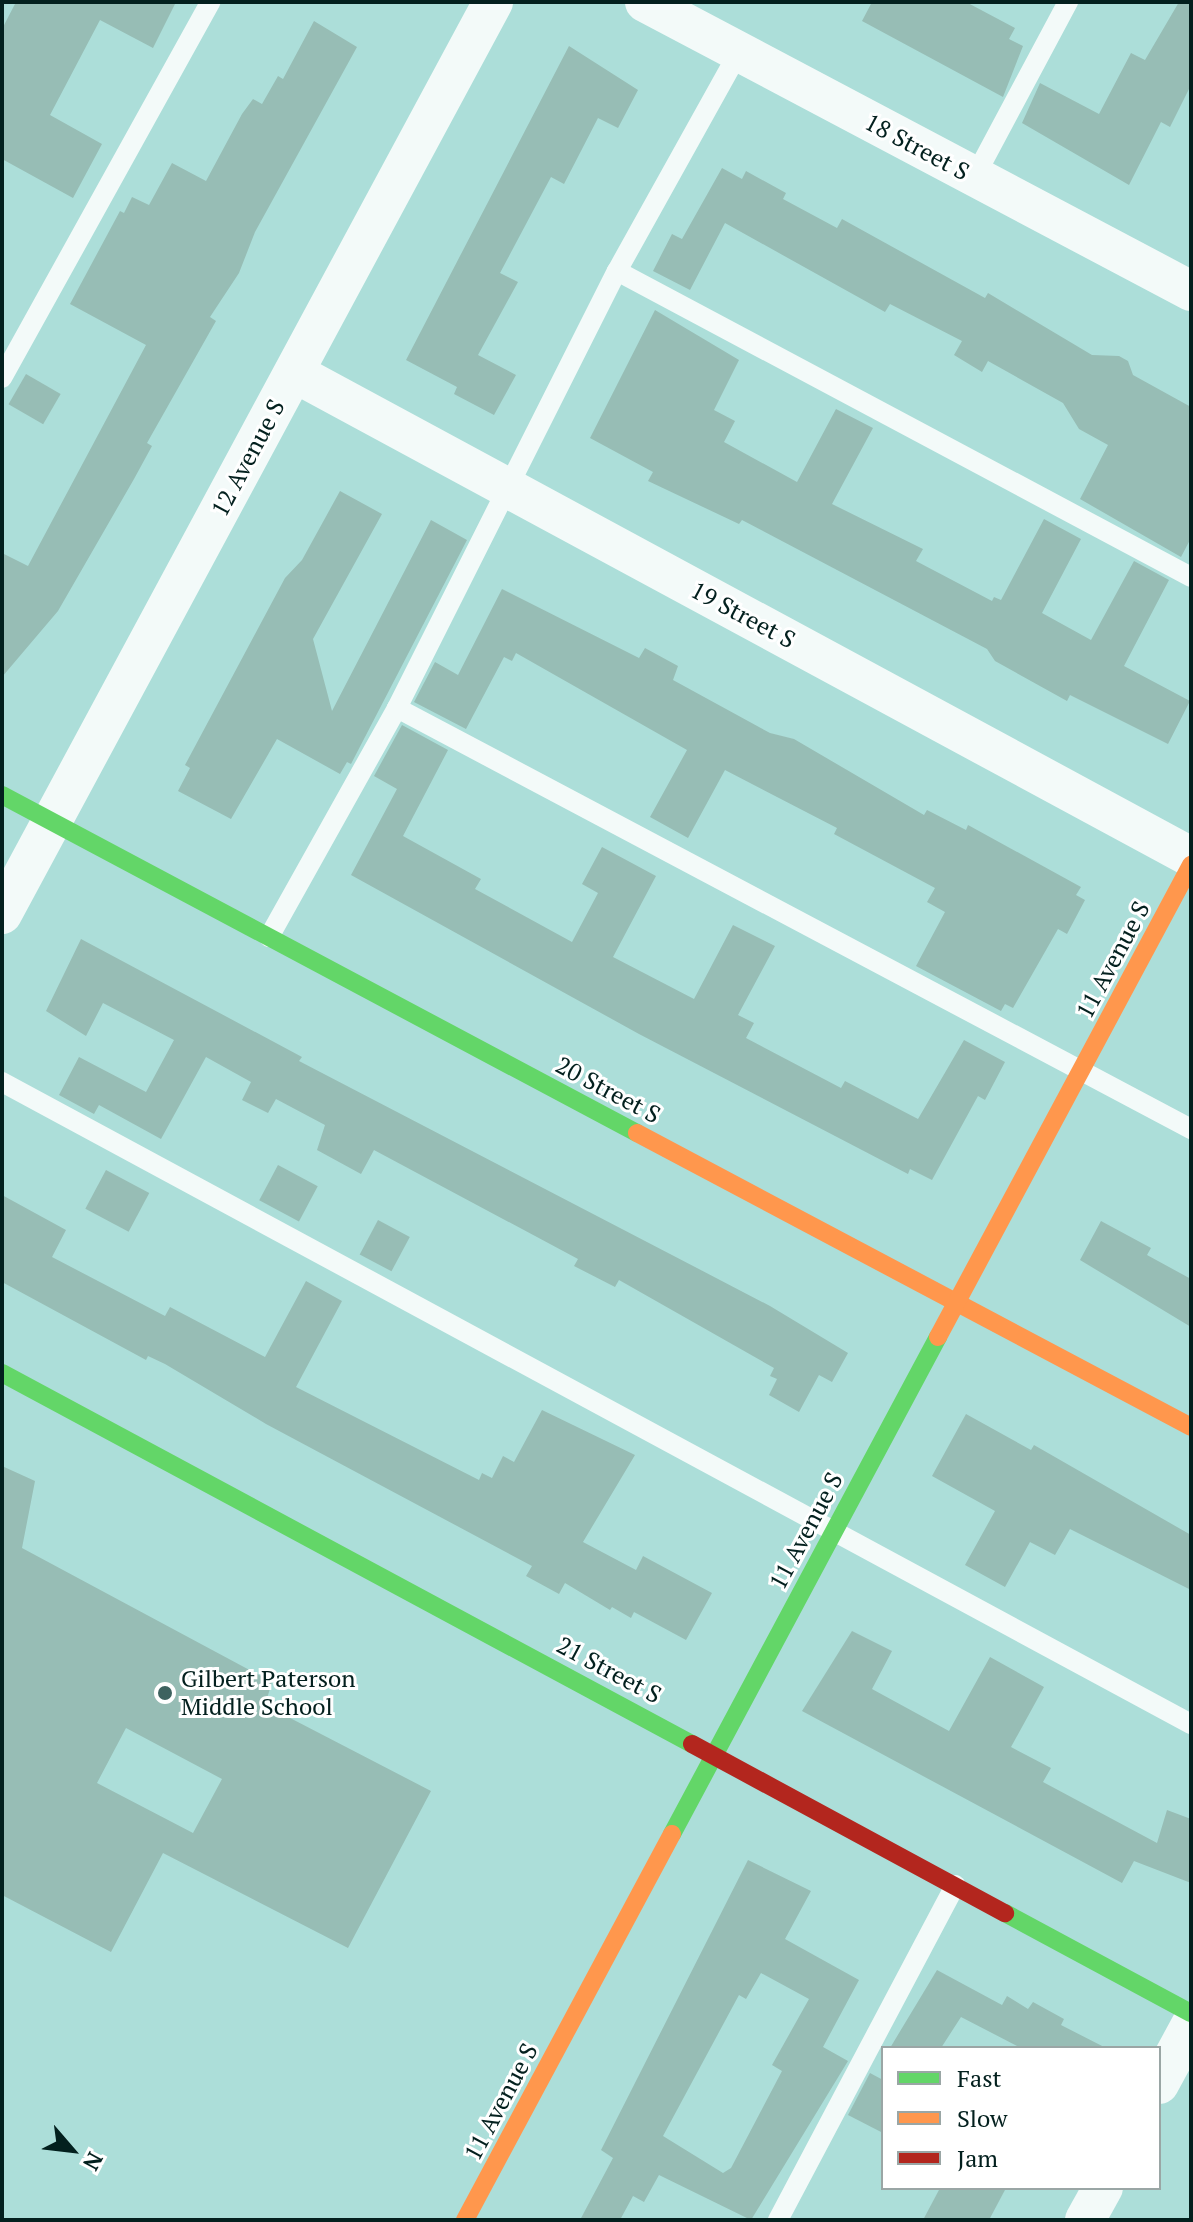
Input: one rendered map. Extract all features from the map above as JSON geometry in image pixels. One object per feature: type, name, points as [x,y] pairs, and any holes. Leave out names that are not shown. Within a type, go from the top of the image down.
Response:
[{"type":"street","name":"12 Avenue S","points":[[2,914],[493,2]]},
{"type":"street","name":"18 Street S","points":[[645,2],[1191,291]]},
{"type":"street","name":"19 Street S","points":[[295,373],[1191,857]]},
{"type":"street","name":"20 Street S","points":[[2,795],[1191,1427]]},
{"type":"street","name":"11 Avenue S","points":[[465,2220],[1191,865]]},
{"type":"street","name":"21 Street S","points":[[2,1373],[1191,2013]]},
{"type":"street","points":[[1161,2080],[1191,2025]]},
{"type":"street","points":[[1085,2220],[1102,2190]]},
{"type":"lane","points":[[2,378],[210,2]]},
{"type":"lane","points":[[974,178],[1068,2]]},
{"type":"lane","points":[[269,937],[397,708],[617,271],[739,52]]},
{"type":"lane","points":[[617,271],[1191,577]]},
{"type":"lane","points":[[397,708],[1191,1129]]},
{"type":"lane","points":[[2,1082],[1191,1724]]},
{"type":"lane","points":[[778,2220],[955,1885]]},
{"type":"building","points":[[16,2],[176,2],[153,48],[100,20],[50,115],[102,144],[73,198],[2,159],[2,29]]},
{"type":"building","points":[[872,2],[966,2],[1015,28],[1009,39],[1023,46],[1003,97],[862,21]]},
{"type":"building","points":[[1179,2],[1191,2],[1191,85],[1170,127],[1161,122],[1129,185],[1022,123],[1040,83],[1099,114],[1131,53],[1145,60]]},
{"type":"building","points":[[314,21],[357,47],[255,232],[239,273],[210,317],[216,321],[147,443],[152,446],[134,479],[58,611],[2,677],[2,553],[28,566],[146,345],[70,304],[120,211],[124,213],[132,197],[149,205],[172,163],[206,181],[242,114],[253,99],[262,104],[278,76],[283,79]]},
{"type":"building","points":[[569,46],[638,90],[618,128],[598,118],[564,184],[551,177],[500,273],[518,282],[478,355],[516,375],[494,415],[454,394],[457,387],[406,360]]},
{"type":"building","points":[[722,168],[742,179],[746,171],[786,193],[783,199],[837,228],[842,219],[985,298],[988,293],[1092,355],[1119,356],[1128,361],[1133,375],[1191,407],[1191,538],[1181,557],[1080,499],[1108,445],[1079,429],[1063,403],[988,361],[982,372],[954,355],[962,341],[890,304],[885,312],[725,223],[690,290],[653,271],[672,234],[682,239]]},
{"type":"building","points":[[655,310],[739,360],[714,410],[735,421],[724,442],[797,482],[836,409],[873,428],[832,504],[923,549],[916,561],[992,601],[994,597],[1001,600],[1044,519],[1081,539],[1042,613],[1091,640],[1134,561],[1169,580],[1124,666],[1190,701],[1168,744],[1070,695],[1067,701],[995,661],[987,649],[742,520],[739,524],[648,481],[653,472],[590,438]]},
{"type":"building","points":[[26,374],[61,394],[43,424],[8,404]]},
{"type":"building","points":[[340,491],[382,514],[313,639],[332,711],[431,520],[467,540],[351,764],[347,762],[340,774],[277,739],[231,819],[178,791],[190,768],[185,765],[285,578],[302,560]]},
{"type":"building","points":[[502,589],[639,658],[645,648],[678,666],[673,680],[770,733],[794,739],[924,815],[927,810],[966,830],[968,825],[1081,887],[1076,895],[1085,900],[1067,934],[1058,929],[1013,1008],[1005,1004],[1001,1011],[916,966],[945,912],[927,902],[935,888],[834,834],[837,828],[725,770],[688,838],[650,817],[687,750],[516,653],[512,661],[504,657],[466,729],[414,702],[435,662],[458,675]]},
{"type":"building","points":[[402,725],[448,750],[403,836],[481,879],[475,889],[572,942],[598,893],[582,884],[602,847],[656,876],[613,957],[694,999],[733,925],[775,946],[738,1015],[754,1023],[746,1038],[841,1088],[845,1081],[918,1119],[964,1040],[1005,1062],[985,1100],[978,1096],[932,1180],[910,1169],[908,1174],[639,1034],[351,875],[397,789],[374,776]]},
{"type":"building","points":[[81,939],[302,1057],[299,1061],[770,1306],[848,1353],[832,1382],[819,1375],[799,1412],[769,1395],[777,1379],[770,1376],[774,1368],[619,1280],[615,1287],[574,1266],[578,1259],[374,1150],[361,1174],[317,1150],[325,1125],[276,1099],[268,1113],[242,1100],[251,1082],[206,1057],[161,1139],[99,1105],[94,1114],[59,1095],[79,1057],[146,1092],[174,1040],[103,1003],[86,1036],[46,1011]]},
{"type":"building","points":[[278,1165],[318,1186],[299,1221],[259,1200]]},
{"type":"building","points":[[106,1170],[149,1193],[129,1232],[85,1209]]},
{"type":"building","points":[[2,1195],[66,1230],[52,1257],[165,1316],[170,1307],[265,1357],[306,1281],[342,1301],[296,1387],[479,1480],[482,1473],[492,1478],[503,1456],[514,1462],[542,1410],[635,1455],[583,1542],[636,1570],[643,1556],[712,1593],[686,1640],[634,1612],[631,1618],[612,1607],[610,1610],[565,1583],[559,1594],[526,1576],[532,1566],[266,1424],[165,1364],[148,1356],[146,1360],[2,1282]]},
{"type":"building","points":[[378,1220],[410,1237],[391,1271],[360,1254]]},
{"type":"building","points":[[1101,1221],[1151,1248],[1147,1255],[1191,1279],[1191,1327],[1080,1260]]},
{"type":"building","points":[[966,1414],[1031,1450],[1034,1445],[1191,1535],[1191,1590],[1070,1529],[1055,1555],[1030,1542],[1005,1587],[965,1565],[995,1511],[932,1476]]},
{"type":"building","name":"Gilbert Paterson Middle School","points":[[2,1466],[35,1481],[22,1548],[272,1682],[265,1705],[431,1791],[348,1948],[163,1853],[111,1952],[2,1895]],"holes":[[[126,1728],[222,1779],[193,1833],[97,1783]]]},
{"type":"building","points":[[852,1631],[892,1651],[872,1689],[949,1731],[990,1657],[1044,1687],[1011,1747],[1051,1768],[1043,1782],[1157,1843],[1167,1810],[1191,1819],[1191,1883],[1134,1861],[1122,1883],[802,1711]]},
{"type":"building","points":[[748,1860],[811,1891],[785,1939],[859,1980],[823,2047],[848,2061],[751,2220],[659,2175],[644,2202],[633,2196],[620,2220],[580,2220],[613,2158],[601,2150]],"holes":[[[761,1973],[809,1999],[772,2065],[782,2071],[731,2168],[723,2173],[663,2136],[739,1995],[746,1999]]]},
{"type":"building","points":[[937,1970],[1002,2005],[1007,1996],[1028,2009],[1033,2002],[1064,2019],[1061,2025],[1102,2046],[1017,2046],[961,2017],[942,2046],[891,2046]]},
{"type":"building","points":[[870,2073],[881,2079],[881,2132],[848,2115]]},
{"type":"building","points":[[939,2190],[1005,2190],[989,2220],[923,2220]]},
{"type":"traffic: fast","points":[[2,795],[637,1133]]},
{"type":"traffic: fast","points":[[672,1834],[938,1337]]},
{"type":"traffic: fast","points":[[2,1373],[692,1744]]},
{"type":"traffic: fast","points":[[1005,1913],[1191,2013]]},
{"type":"traffic: slow","points":[[938,1337],[1191,865]]},
{"type":"traffic: slow","points":[[637,1133],[1191,1427]]},
{"type":"traffic: slow","points":[[465,2220],[672,1834]]},
{"type":"traffic: jam","points":[[692,1744],[1005,1913]]},
{"type":"place","name":"Gilbert Paterson Middle School","points":[[165,1693]]}]
